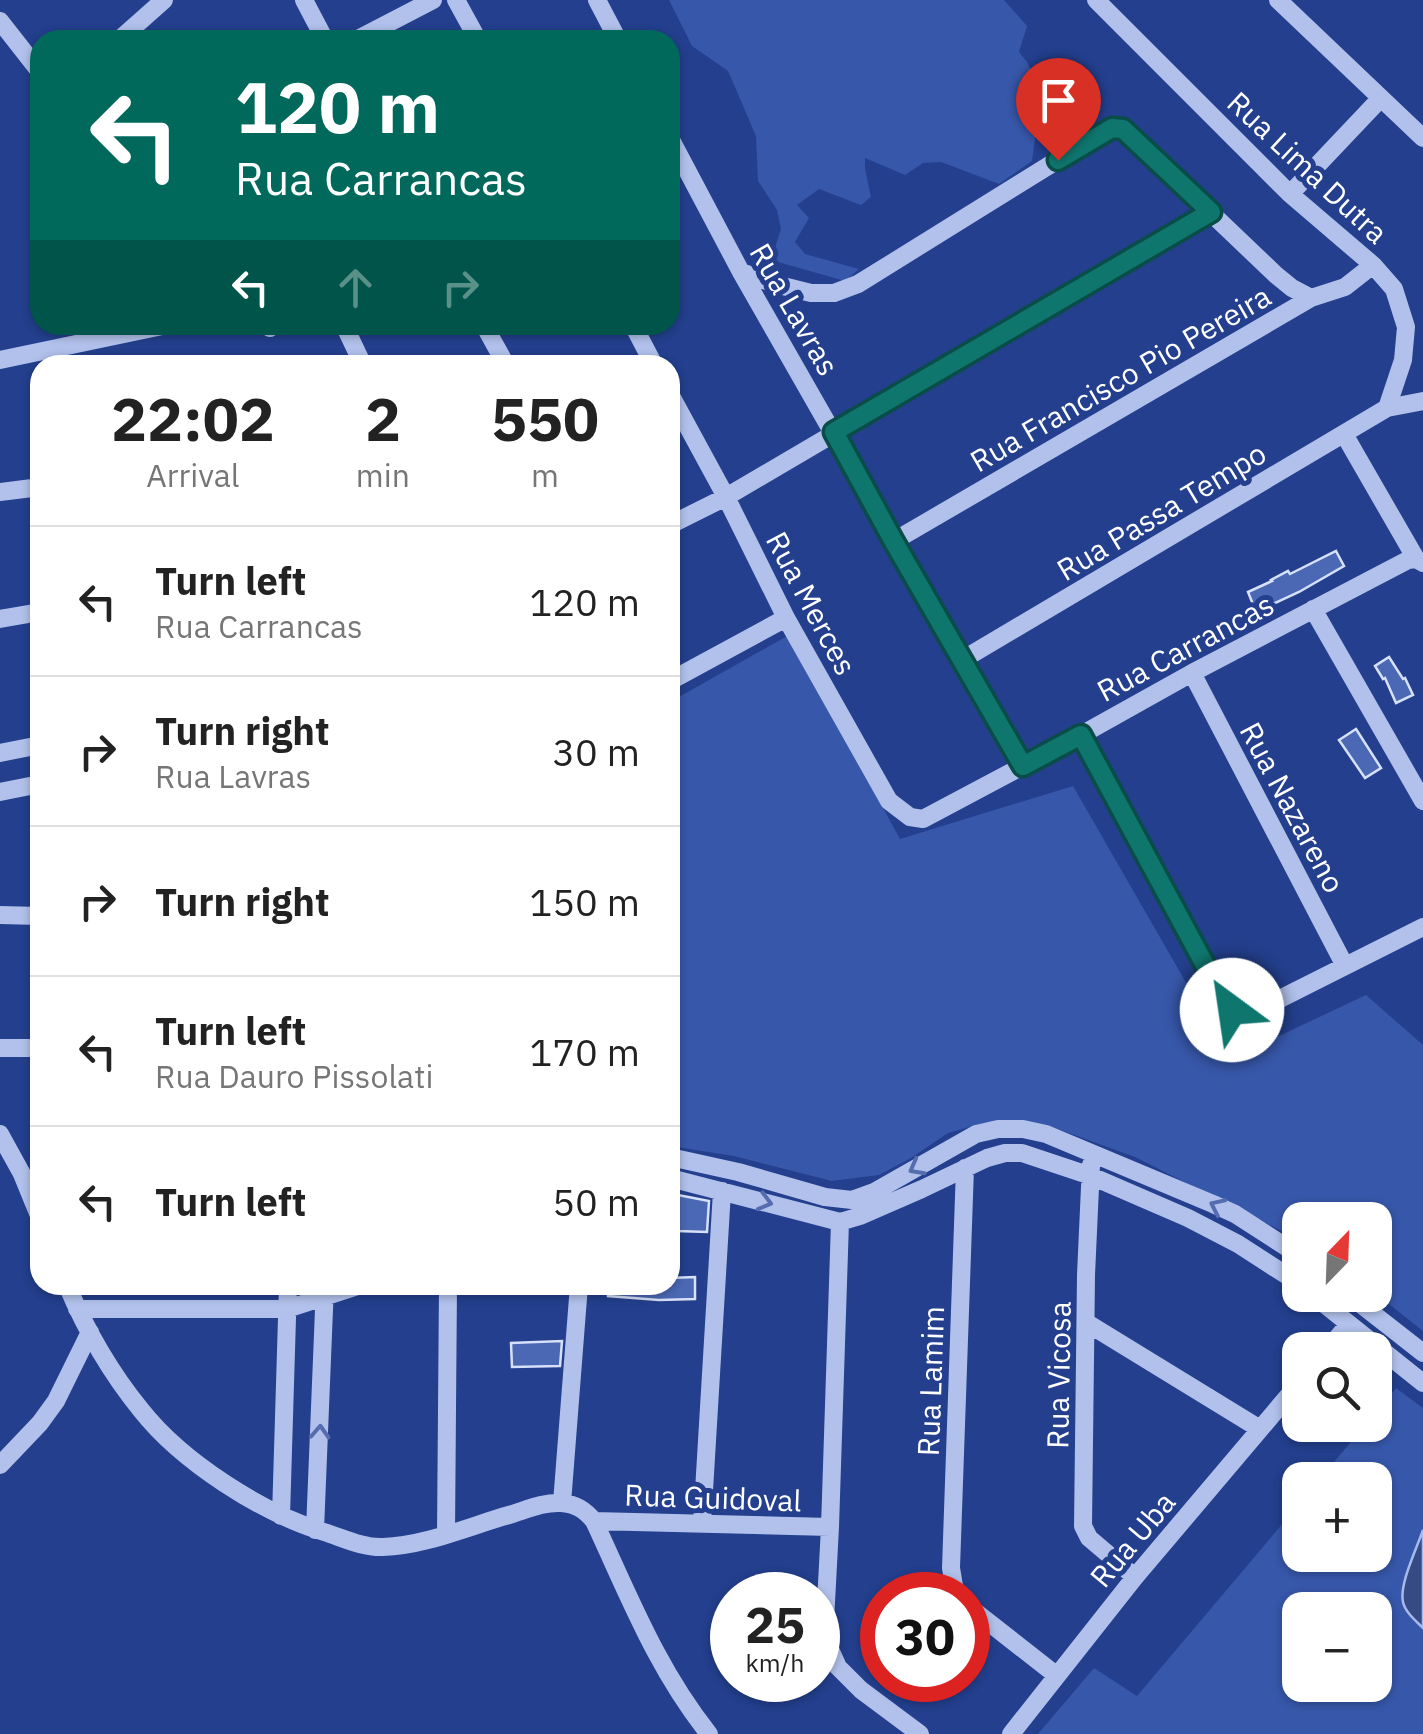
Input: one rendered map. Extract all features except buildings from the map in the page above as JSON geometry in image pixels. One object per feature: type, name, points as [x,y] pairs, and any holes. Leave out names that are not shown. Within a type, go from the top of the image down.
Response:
[{"type":"street","points":[[130,30],[164,0]]},
{"type":"street","points":[[304,0],[320,30]]},
{"type":"street","points":[[375,30],[432,0]]},
{"type":"street","points":[[456,0],[472,30]]},
{"type":"street","points":[[597,0],[613,30]]},
{"type":"street","name":"Rua Lima Dutra","points":[[1096,0],[1290,194],[1373,265],[1394,289],[1406,327],[1405,345],[1398,381],[1386,408]]},
{"type":"street","points":[[1278,0],[1423,138]]},
{"type":"street","points":[[0,21],[30,59]]},
{"type":"street","points":[[1290,194],[1380,99]]},
{"type":"street","points":[[741,272],[811,293],[834,293],[858,284],[1112,128],[1123,129],[1276,275],[1311,298]]},
{"type":"street","name":"Rua Lavras","points":[[680,157],[741,272],[1023,766]]},
{"type":"street","points":[[680,521],[1211,212]]},
{"type":"street","name":"Rua Francisco Pio Pereira","points":[[894,542],[1311,298],[1345,287],[1373,265]]},
{"type":"street","points":[[1405,345],[1423,331]]},
{"type":"street","points":[[0,360],[119,335]]},
{"type":"street","points":[[1386,408],[1423,402]]},
{"type":"street","name":"Rua Passa Tempo","points":[[962,660],[1386,408]]},
{"type":"street","name":"Rua Merces","points":[[680,412],[786,618],[889,801],[910,817],[923,819]]},
{"type":"street","points":[[1344,434],[1419,561]]},
{"type":"street","points":[[0,492],[30,488]]},
{"type":"street","name":"Rua Carrancas","points":[[923,819],[1313,609],[1408,560],[1419,561]]},
{"type":"street","points":[[1313,609],[1423,800]]},
{"type":"street","points":[[0,619],[30,614]]},
{"type":"street","points":[[680,676],[786,618]]},
{"type":"street","name":"Rua Nazareno","points":[[1192,673],[1345,966]]},
{"type":"street","points":[[1081,735],[1232,1010],[1252,1013],[1423,927]]},
{"type":"street","points":[[0,753],[30,747]]},
{"type":"street","points":[[0,792],[30,786]]},
{"type":"street","points":[[0,915],[30,916]]},
{"type":"street","points":[[0,1048],[30,1048]]},
{"type":"street","points":[[680,1158],[825,1198],[852,1200],[874,1192],[976,1134],[1023,1129],[1046,1134],[1161,1180],[1235,1214],[1282,1244]]},
{"type":"street","points":[[0,1134],[30,1173]]},
{"type":"street","name":"Rua Vicosa","points":[[1090,1151],[1084,1526],[1090,1538],[1136,1576]]},
{"type":"street","points":[[680,1180],[840,1222],[987,1158],[1022,1153],[1091,1176],[1188,1218],[1282,1272]]},
{"type":"street","name":"Rua Lamim","points":[[952,1572],[965,1168]]},
{"type":"street","points":[[702,1524],[722,1191]]},
{"type":"street","points":[[840,1222],[825,1621],[828,1645],[838,1667],[920,1734]]},
{"type":"street","points":[[72,1295],[104,1360],[142,1413],[227,1485],[281,1516],[378,1548],[446,1534],[544,1504],[562,1503],[586,1511],[594,1520],[662,1667],[709,1734]]},
{"type":"street","points":[[281,1516],[288,1295]]},
{"type":"street","points":[[77,1309],[287,1309],[315,1295]]},
{"type":"street","points":[[315,1530],[325,1295]]},
{"type":"street","points":[[446,1534],[448,1295]]},
{"type":"street","points":[[562,1503],[578,1295]]},
{"type":"street","points":[[1333,1312],[1423,1383]]},
{"type":"street","points":[[1371,1312],[1423,1353]]},
{"type":"street","points":[[1087,1323],[1260,1429]]},
{"type":"street","points":[[1342,1332],[1348,1325]]},
{"type":"street","points":[[0,1465],[56,1401],[90,1332]]},
{"type":"street","name":"Rua Uba","points":[[1010,1734],[1136,1576],[1282,1403]]},
{"type":"street","name":"Rua Guidoval","points":[[594,1520],[830,1528]]},
{"type":"street","points":[[990,1623],[1056,1675]]},
{"type":"shaded area","points":[[669,0],[1004,0],[1027,26],[1019,52],[1045,98],[1032,161],[999,184],[941,162],[923,163],[905,175],[865,158],[871,197],[861,205],[819,189],[797,205],[809,218],[795,242],[805,254],[859,269],[845,281],[771,260],[781,229],[777,210],[758,181],[756,136],[728,71],[692,46]]},
{"type":"shaded area","points":[[789,635],[900,839],[1073,786],[1230,1059],[1366,995],[1423,1045],[1423,1331],[1392,1306],[1392,1202],[1282,1202],[1282,1231],[1135,1157],[1047,1125],[1007,1121],[948,1133],[879,1175],[832,1181],[734,1156],[680,1148],[680,696]]},
{"type":"shaded area","points":[[1396,1388],[1423,1408],[1423,1734],[1038,1734],[1094,1668],[1137,1696],[1282,1524],[1282,1572],[1392,1572],[1392,1462],[1334,1462],[1351,1442],[1392,1442],[1392,1393]]},
{"type":"shaded area","points":[[1423,1530],[1423,1628],[1406,1609],[1402,1594]]},
{"type":"route","points":[[1058,160],[1112,128],[1123,129],[1211,212],[834,432],[1023,766],[1081,735],[1232,1010]]}]
